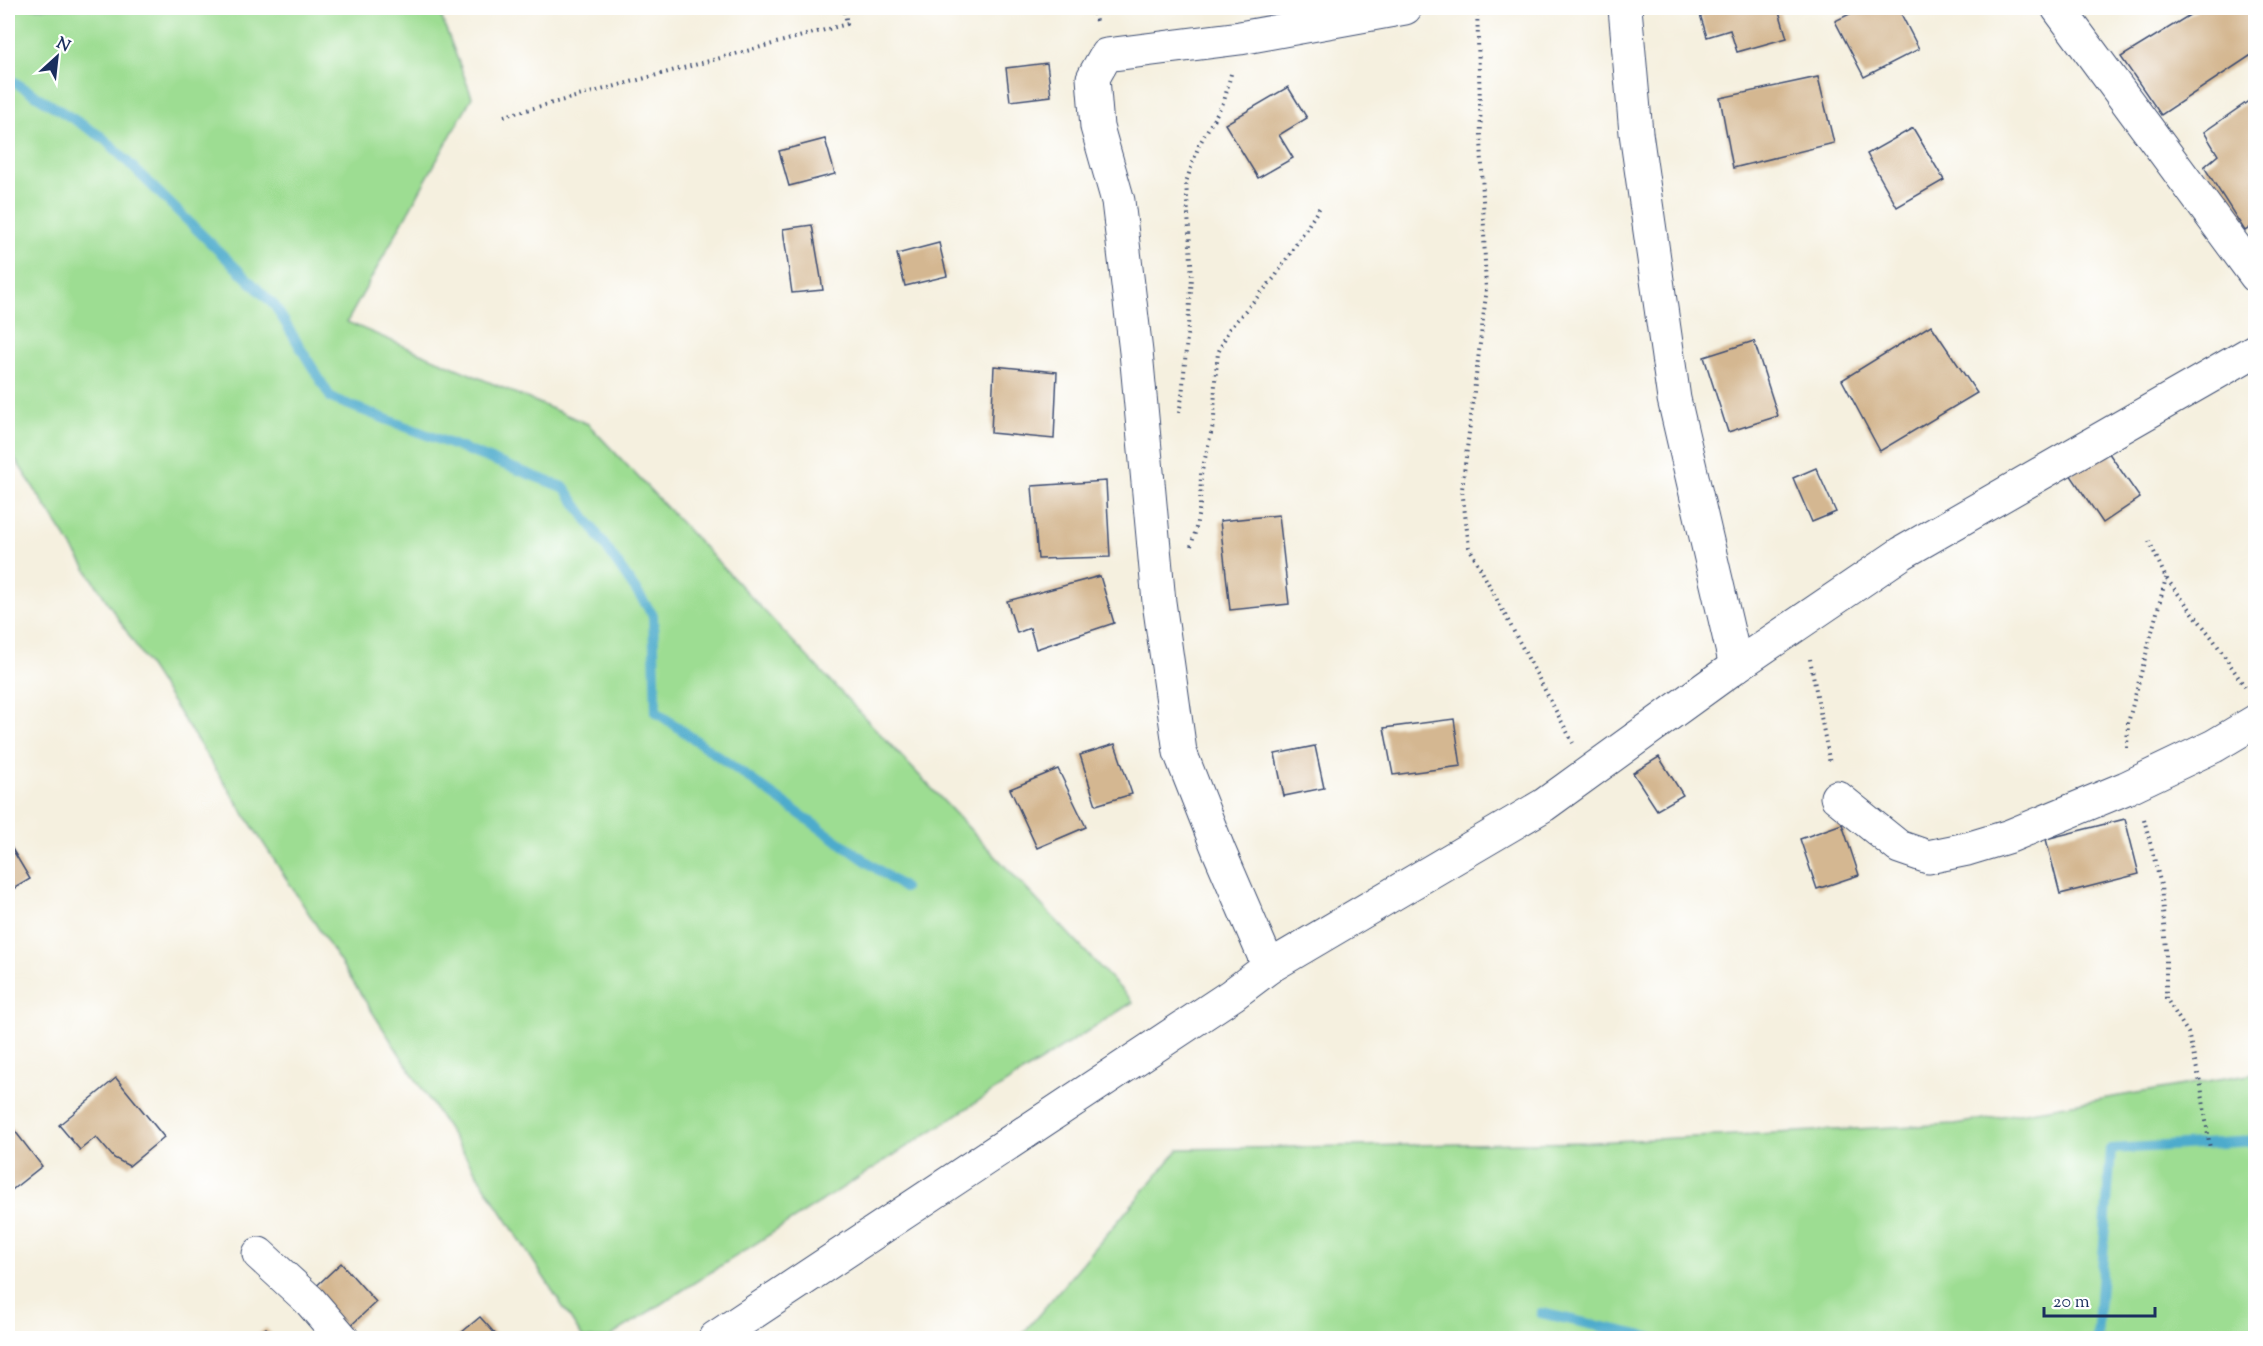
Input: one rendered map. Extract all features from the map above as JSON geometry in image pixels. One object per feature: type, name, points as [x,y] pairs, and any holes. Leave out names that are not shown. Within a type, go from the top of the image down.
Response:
[{"type":"street","points":[[1269,967],[1219,851],[1180,752],[1160,602],[1136,352],[1118,201],[1097,127],[1093,78],[1106,56],[1240,38],[1405,8]]},
{"type":"street","points":[[1625,8],[1636,133],[1674,399],[1736,666]]},
{"type":"street","points":[[2058,8],[2256,276]]},
{"type":"street","points":[[715,1338],[1232,995],[1269,967],[1544,805],[1736,666],[1902,553],[2256,350]]},
{"type":"street","points":[[1837,797],[1899,847],[1928,857],[1967,849],[2010,836],[2130,786],[2214,746],[2252,707]]},
{"type":"street","points":[[259,1254],[310,1301],[342,1338]]},
{"type":"path","points":[[504,116],[847,24],[844,8]]},
{"type":"path","points":[[1477,8],[1486,295],[1462,489],[1469,547],[1589,772]]},
{"type":"path","points":[[1177,419],[1182,397],[1192,278],[1186,182],[1199,145],[1224,101],[1240,38]]},
{"type":"path","points":[[1188,555],[1195,533],[1201,475],[1214,421],[1218,353],[1229,329],[1275,277],[1320,207]]},
{"type":"path","points":[[2149,540],[2166,578],[2206,630],[2252,707]]},
{"type":"path","points":[[2166,578],[2128,723],[2130,786],[2161,885],[2166,942],[2166,998],[2188,1033],[2201,1086],[2210,1149]]},
{"type":"path","points":[[1802,621],[1837,797]]},
{"type":"green space","points":[[8,8],[438,8],[472,97],[347,322],[588,424],[1133,1002],[608,1338],[583,1338],[8,448]]},
{"type":"green space","points":[[2255,1073],[2255,1338],[1019,1338],[1179,1149],[1594,1142],[1955,1124]]},
{"type":"building","points":[[1698,8],[1778,8],[1787,38],[1737,52],[1730,30],[1707,37]]},
{"type":"building","points":[[1862,8],[1898,8],[1919,49],[1864,77],[1835,21]]},
{"type":"building","points":[[2201,8],[2249,8],[2256,17],[2256,52],[2161,115],[2121,57]]},
{"type":"building","points":[[1047,63],[1051,96],[1010,101],[1006,68]]},
{"type":"building","points":[[1818,77],[1834,143],[1733,168],[1720,98]]},
{"type":"building","points":[[1288,87],[1307,118],[1279,135],[1293,158],[1258,178],[1225,124]]},
{"type":"building","points":[[2256,96],[2256,224],[2245,231],[2204,167],[2218,155],[2204,132]]},
{"type":"building","points":[[1913,128],[1944,180],[1897,207],[1867,154]]},
{"type":"building","points":[[825,139],[835,174],[789,186],[779,151]]},
{"type":"building","points":[[812,225],[823,290],[792,293],[783,229]]},
{"type":"building","points":[[939,243],[947,276],[905,286],[897,254]]},
{"type":"building","points":[[1931,325],[1977,393],[1880,451],[1842,380]]},
{"type":"building","points":[[1754,341],[1778,416],[1728,432],[1704,357]]},
{"type":"building","points":[[994,366],[1057,372],[1054,439],[991,433]]},
{"type":"building","points":[[2106,449],[2140,498],[2103,523],[2070,474]]},
{"type":"building","points":[[1816,468],[1836,512],[1812,522],[1793,478]]},
{"type":"building","points":[[1106,481],[1110,557],[1038,559],[1032,486]]},
{"type":"building","points":[[1279,515],[1289,604],[1230,610],[1220,521]]},
{"type":"building","points":[[1100,576],[1114,623],[1036,649],[1030,628],[1017,633],[1007,601]]},
{"type":"building","points":[[1454,719],[1461,766],[1393,775],[1384,728]]},
{"type":"building","points":[[1115,744],[1132,794],[1096,805],[1080,755]]},
{"type":"building","points":[[1315,746],[1324,788],[1284,796],[1275,754]]},
{"type":"building","points":[[1659,757],[1683,795],[1657,810],[1633,773]]},
{"type":"building","points":[[1058,769],[1086,827],[1037,848],[1010,789]]},
{"type":"building","points":[[2125,819],[2139,874],[2060,894],[2046,839]]},
{"type":"building","points":[[1842,824],[1859,875],[1817,889],[1800,839]]},
{"type":"building","points":[[8,842],[30,879],[8,892]]},
{"type":"building","points":[[116,1078],[164,1137],[129,1166],[114,1158],[96,1137],[80,1150],[59,1125]]},
{"type":"building","points":[[8,1122],[42,1166],[8,1193]]},
{"type":"building","points":[[341,1263],[376,1302],[344,1332],[309,1293]]},
{"type":"building","points":[[480,1317],[499,1338],[455,1338]]},
{"type":"building","points":[[266,1328],[275,1338],[253,1338]]},
{"type":"waterway","points":[[8,78],[102,137],[275,306],[331,398],[565,488],[653,615],[656,712],[904,888]]},
{"type":"waterway","points":[[2097,1338],[2111,1149],[2256,1141]]},
{"type":"waterway","points":[[1541,1313],[1652,1338]]}]
